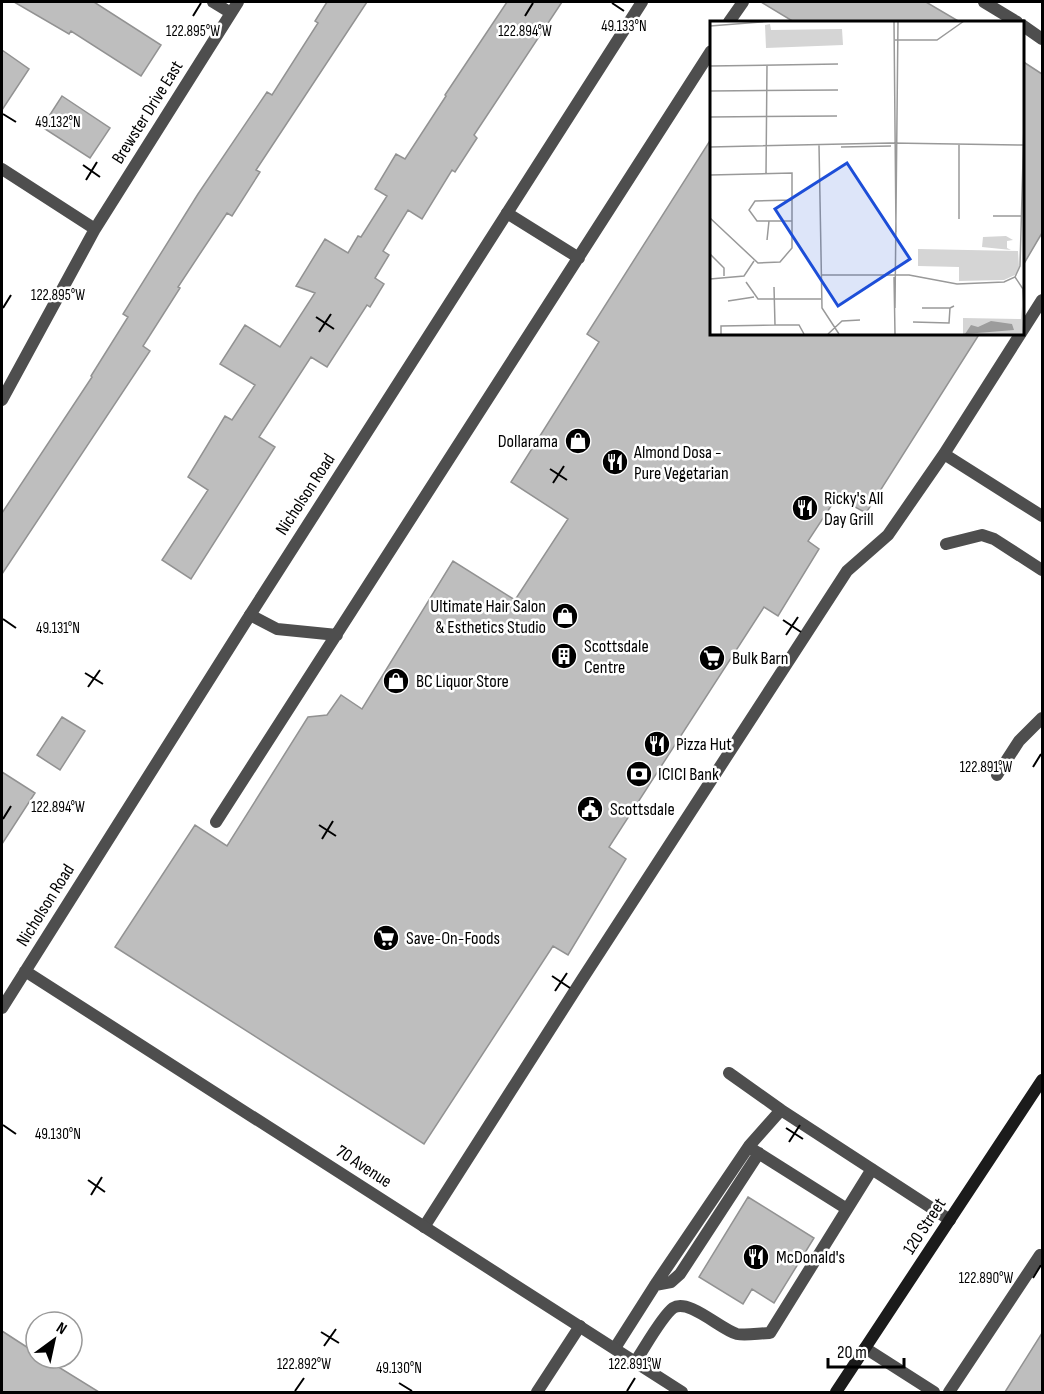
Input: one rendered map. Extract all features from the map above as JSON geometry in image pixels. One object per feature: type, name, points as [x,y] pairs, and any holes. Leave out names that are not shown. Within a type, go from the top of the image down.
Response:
[{"type":"main road","name":"120 Street","points":[[836,1392],[1042,1080]]},
{"type":"street","points":[[213,2],[231,13]]},
{"type":"street","name":"Brewster Drive East","points":[[2,400],[95,229],[238,2]]},
{"type":"street","name":"Nicholson Road","points":[[2,1008],[642,2]]},
{"type":"street","points":[[730,21],[743,2]]},
{"type":"street","points":[[984,2],[1015,21]]},
{"type":"street","points":[[1023,27],[1042,39]]},
{"type":"street","points":[[216,822],[710,53]]},
{"type":"street","points":[[2,169],[95,229]]},
{"type":"street","points":[[507,213],[579,258]]},
{"type":"street","points":[[1023,330],[1042,300]]},
{"type":"street","points":[[424,1227],[847,571],[888,535],[944,454],[1020,334]]},
{"type":"street","points":[[944,454],[1042,516]]},
{"type":"street","points":[[946,544],[982,535],[994,539],[1042,570]]},
{"type":"street","points":[[250,615],[277,629],[337,635]]},
{"type":"street","points":[[997,775],[1019,741],[1042,718]]},
{"type":"street","name":"70 Avenue","points":[[25,971],[682,1392]]},
{"type":"street","points":[[729,1073],[781,1110],[950,1220]]},
{"type":"street","points":[[615,1348],[655,1286],[781,1110]]},
{"type":"street","points":[[754,1150],[847,1209]]},
{"type":"street","points":[[635,1362],[666,1315],[675,1307],[683,1306],[694,1310],[737,1334],[770,1333],[872,1169]]},
{"type":"street","points":[[949,1392],[1040,1255]]},
{"type":"street","points":[[537,1392],[580,1326]]},
{"type":"street","points":[[865,1348],[934,1392]]},
{"type":"building","points":[[14,2],[94,2],[161,45],[141,76],[71,31],[69,34]]},
{"type":"building","points":[[327,2],[367,2],[256,170],[260,172],[232,216],[227,213],[178,287],[180,288],[143,346],[150,351],[2,574],[2,513],[92,377],[128,317],[123,314],[198,194],[267,92],[272,95],[318,23],[315,21]]},
{"type":"building","points":[[507,2],[562,2],[474,135],[477,138],[455,172],[452,170],[422,219],[408,210],[383,251],[389,255],[375,278],[384,284],[370,307],[367,305],[327,367],[311,357],[259,437],[275,447],[191,579],[162,560],[208,490],[188,477],[225,416],[232,420],[255,385],[220,364],[245,325],[280,347],[315,293],[296,286],[325,239],[348,253],[358,236],[361,237],[387,196],[375,189],[396,154],[405,159]]},
{"type":"building","points":[[761,2],[926,2],[958,21],[792,21]]},
{"type":"building","points":[[2,50],[29,69],[2,110]]},
{"type":"building","points":[[1023,62],[1042,74],[1042,233],[1023,265]]},
{"type":"building","points":[[62,96],[110,128],[90,158],[42,127]]},
{"type":"building","name":"Scottsdale Centre","points":[[710,141],[710,334],[979,334],[866,513],[837,497],[808,541],[819,549],[778,616],[764,607],[609,847],[626,859],[568,955],[553,946],[424,1144],[115,947],[195,825],[227,846],[308,717],[327,715],[341,695],[362,709],[453,561],[515,600],[568,519],[511,482],[599,342],[587,334]]},
{"type":"building","points":[[62,717],[85,731],[60,770],[37,755]]},
{"type":"building","points":[[2,772],[35,793],[2,844]]},
{"type":"building","name":"McDonald's","points":[[748,1197],[814,1238],[774,1303],[752,1289],[743,1304],[699,1277]]},
{"type":"building","points":[[2,1331],[24,1345],[24,1370],[63,1370],[99,1392],[2,1392]]},
{"type":"building","points":[[1042,1333],[1042,1392],[1005,1392]]},
{"type":"place","name":"Dollarama","points":[[578,441]]},
{"type":"place","name":"Almond Dosa - Pure Vegetarian","points":[[615,462]]},
{"type":"place","name":"Ricky's All Day Grill","points":[[805,508]]},
{"type":"place","name":"Ultimate Hair Salon & Esthetics Studio","points":[[565,616]]},
{"type":"place","name":"Scottsdale Centre","points":[[564,656]]},
{"type":"place","name":"Bulk Barn","points":[[712,658]]},
{"type":"place","name":"BC Liquor Store","points":[[396,681]]},
{"type":"place","name":"Pizza Hut","points":[[657,744]]},
{"type":"place","name":"ICICI Bank","points":[[639,774]]},
{"type":"place","name":"Scottsdale","points":[[590,809]]},
{"type":"place","name":"Save-On-Foods","points":[[386,938]]},
{"type":"place","name":"McDonald's","points":[[756,1257]]}]
